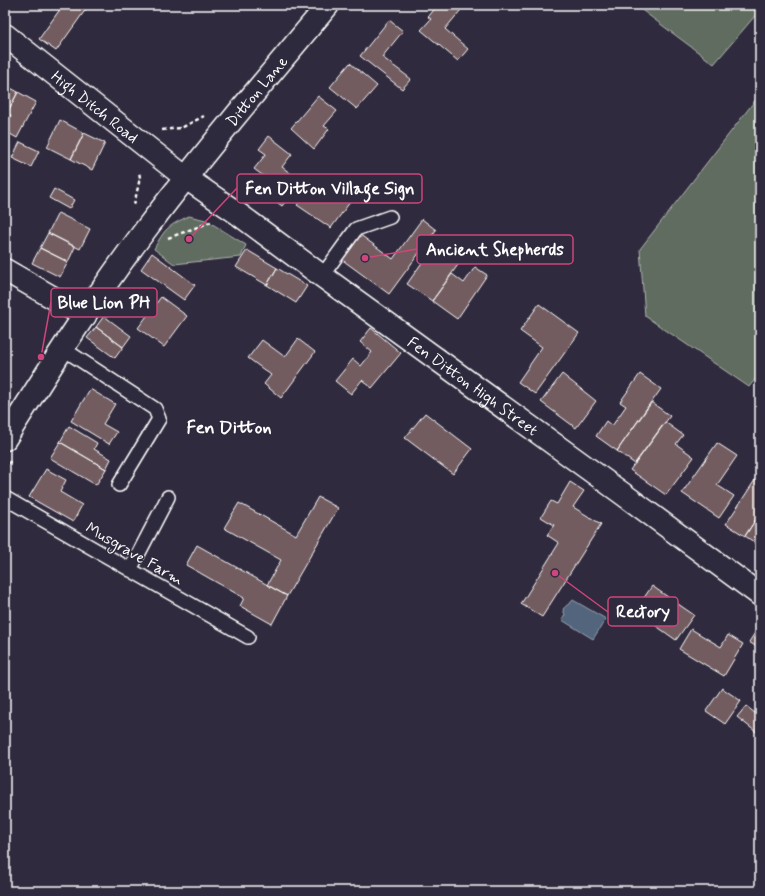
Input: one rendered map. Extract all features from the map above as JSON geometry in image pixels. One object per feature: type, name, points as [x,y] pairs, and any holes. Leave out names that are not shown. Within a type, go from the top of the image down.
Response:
[{"type":"street","name":"Ditton Lane","points":[[5,439],[62,348],[142,234],[241,108],[328,5]]},
{"type":"street","name":"High Ditch Road","points":[[5,36],[186,178]]},
{"type":"street","name":"Fen Ditton High Street","points":[[186,178],[238,213],[322,276],[760,595]]},
{"type":"street","points":[[5,270],[85,316]]},
{"type":"lane","points":[[322,276],[356,229],[390,217]]},
{"type":"lane","points":[[62,348],[155,409],[159,419],[119,485]]},
{"type":"lane","points":[[130,570],[168,497]]},
{"type":"lane","name":"Musgrave Farm","points":[[5,498],[248,637]]},
{"type":"green space","points":[[635,5],[760,5],[760,10],[714,64]]},
{"type":"green space","points":[[760,94],[760,373],[749,387],[645,316],[640,249]]},
{"type":"green space","points":[[189,216],[206,220],[246,245],[241,257],[174,264],[154,249],[161,236],[168,228],[176,222]]},
{"type":"water","points":[[573,600],[606,619],[593,639],[562,620],[565,615],[563,609]]},
{"type":"building","points":[[63,5],[80,5],[86,9],[56,51],[39,39]]},
{"type":"building","points":[[438,5],[465,5],[445,29],[468,49],[458,61],[421,30],[431,19],[428,17]]},
{"type":"building","points":[[389,20],[403,31],[382,57],[411,79],[402,89],[360,56]]},
{"type":"building","points":[[350,63],[377,86],[357,109],[330,87]]},
{"type":"building","points":[[5,85],[18,92],[7,113],[5,112]]},
{"type":"building","points":[[18,92],[36,102],[17,138],[5,131],[5,126],[11,115],[7,113]]},
{"type":"building","points":[[318,96],[337,111],[324,126],[329,129],[314,149],[291,128]]},
{"type":"building","points":[[60,120],[84,133],[71,159],[47,147]]},
{"type":"building","points":[[84,133],[105,143],[92,170],[71,159]]},
{"type":"building","points":[[269,136],[292,154],[282,167],[301,181],[282,206],[265,193],[273,183],[254,169],[266,154],[259,149]]},
{"type":"building","points":[[20,142],[39,151],[31,167],[12,158]]},
{"type":"building","points":[[316,178],[350,202],[331,228],[297,205]]},
{"type":"building","points":[[54,189],[74,200],[69,209],[49,198]]},
{"type":"building","points":[[58,213],[90,229],[80,249],[48,233]]},
{"type":"building","points":[[422,219],[436,230],[389,294],[337,256],[355,231],[393,259]]},
{"type":"building","points":[[48,233],[75,247],[68,262],[40,248]]},
{"type":"building","points":[[40,248],[68,262],[60,277],[32,263]]},
{"type":"building","points":[[247,250],[277,268],[267,285],[236,267]]},
{"type":"building","points":[[152,253],[195,285],[184,300],[141,269]]},
{"type":"building","points":[[447,253],[460,262],[432,301],[407,284],[428,254],[441,263]]},
{"type":"building","points":[[475,267],[487,275],[457,319],[432,301],[452,274],[464,283]]},
{"type":"building","points":[[277,268],[307,286],[296,303],[267,285]]},
{"type":"building","points":[[161,297],[187,316],[164,347],[138,328]]},
{"type":"building","points":[[539,304],[579,333],[535,394],[518,382],[542,347],[520,331]]},
{"type":"building","points":[[104,316],[131,336],[123,347],[96,327]]},
{"type":"building","points":[[96,327],[123,347],[115,358],[87,338]]},
{"type":"building","points":[[371,328],[401,353],[372,388],[362,380],[351,394],[335,381],[353,359],[361,366],[372,352],[360,342]]},
{"type":"building","points":[[298,339],[315,352],[281,398],[264,384],[271,375],[248,358],[262,340],[285,357]]},
{"type":"building","points":[[562,374],[596,401],[576,428],[541,402]]},
{"type":"building","points":[[640,374],[661,389],[617,451],[596,436],[606,421],[612,426],[626,406],[620,402]]},
{"type":"building","points":[[90,389],[115,404],[103,424],[117,432],[109,444],[71,421]]},
{"type":"building","points":[[651,402],[670,416],[635,464],[617,451]]},
{"type":"building","points":[[425,413],[472,449],[453,474],[405,438]]},
{"type":"building","points":[[665,422],[683,435],[676,444],[694,457],[666,495],[630,470]]},
{"type":"building","points":[[69,426],[97,443],[94,449],[111,459],[106,469],[60,442]]},
{"type":"building","points":[[60,442],[106,469],[96,485],[50,458]]},
{"type":"building","points":[[717,443],[737,456],[717,485],[734,496],[719,518],[682,493]]},
{"type":"building","points":[[46,469],[66,480],[60,492],[82,505],[73,522],[29,497]]},
{"type":"building","points":[[759,474],[760,513],[745,536],[726,524]]},
{"type":"building","points":[[570,482],[584,491],[573,507],[601,524],[542,617],[521,604],[559,543],[547,535],[554,525],[541,517],[551,501],[557,504]]},
{"type":"building","points":[[318,497],[338,508],[287,596],[267,585],[281,560],[224,528],[239,503],[296,535]]},
{"type":"building","points":[[760,513],[760,546],[745,536]]},
{"type":"building","points":[[197,545],[287,596],[272,624],[240,606],[244,598],[186,565]]},
{"type":"building","points":[[652,586],[694,615],[676,640],[635,611]]},
{"type":"building","points":[[760,625],[760,649],[749,642]]},
{"type":"building","points":[[691,629],[721,647],[728,635],[743,644],[724,676],[679,649]]},
{"type":"building","points":[[722,688],[741,701],[725,724],[706,711]]},
{"type":"building","points":[[746,706],[760,717],[760,735],[737,717]]},
{"type":"place","name":"Fen Ditton Village Sign","points":[[189,239]]},
{"type":"place","name":"Ancient Shepherds","points":[[365,258]]},
{"type":"place","name":"Blue Lion PH","points":[[41,357]]},
{"type":"place","name":"Rectory","points":[[555,573]]},
{"type":"district","name":"Fen Ditton","points":[[229,427]]}]
